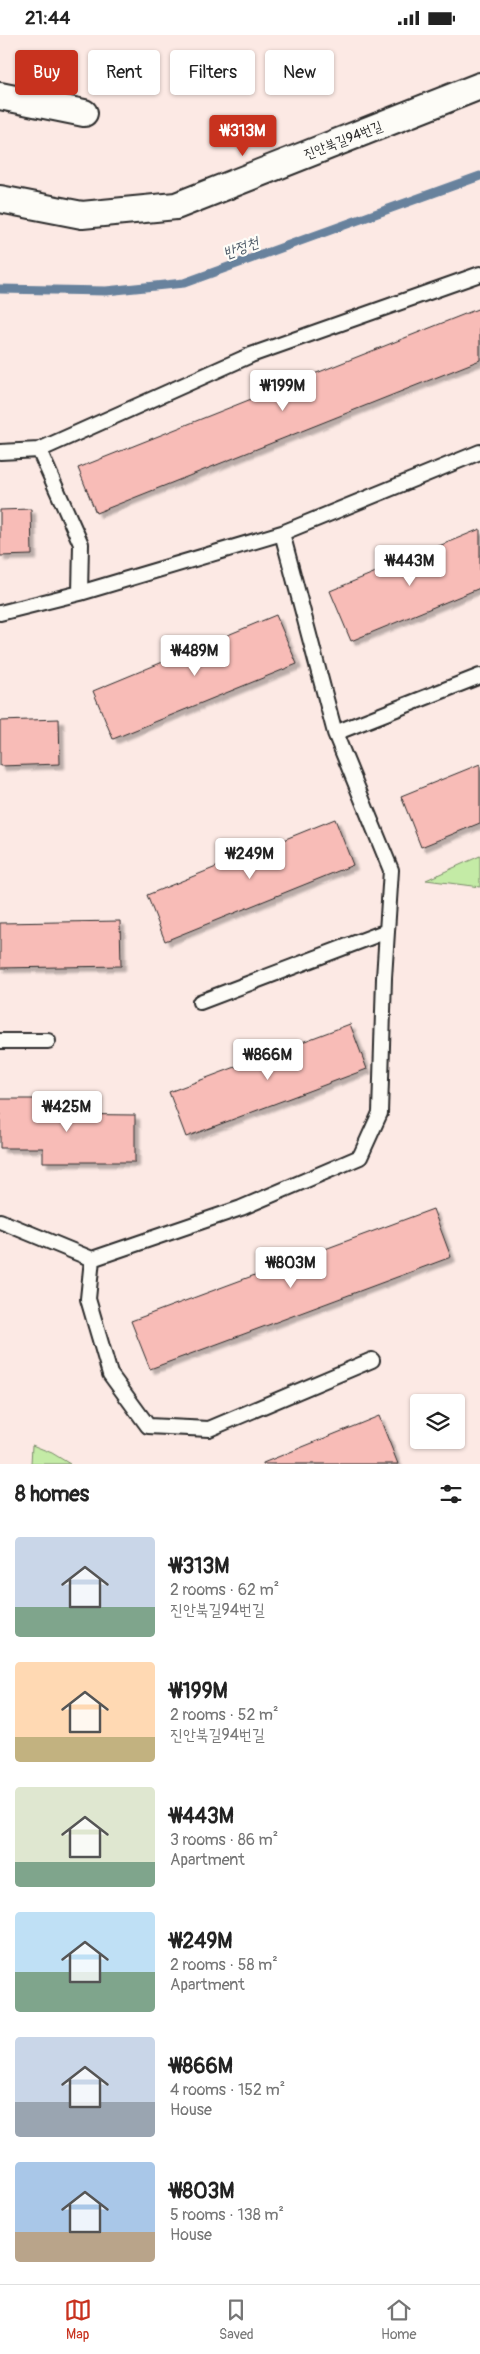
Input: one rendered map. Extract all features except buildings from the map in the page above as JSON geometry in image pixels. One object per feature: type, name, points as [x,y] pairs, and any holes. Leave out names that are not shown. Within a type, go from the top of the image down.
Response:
[{"type":"street","name":"진안북길94번길","points":[[0,199],[82,215],[176,205],[480,86]]},
{"type":"street","points":[[0,96],[84,113]]},
{"type":"lane","points":[[0,452],[39,450],[251,355],[480,274]]},
{"type":"lane","points":[[39,450],[81,544],[80,593]]},
{"type":"lane","points":[[0,613],[80,593],[282,533],[480,452]]},
{"type":"lane","points":[[0,1221],[92,1259],[241,1208],[360,1157],[380,1113],[391,870],[336,733],[282,533]]},
{"type":"lane","points":[[336,733],[480,676]]},
{"type":"lane","points":[[200,1002],[387,931]]},
{"type":"lane","points":[[0,1041],[48,1041]]},
{"type":"lane","points":[[92,1259],[88,1299],[110,1373],[148,1426],[209,1429],[372,1360]]},
{"type":"green space","points":[[480,856],[480,887],[426,880]]},
{"type":"green space","points":[[32,1445],[52,1453],[70,1464],[31,1464]]},
{"type":"waterway","name":"반정천","points":[[0,289],[106,291],[184,283],[480,176]]}]
